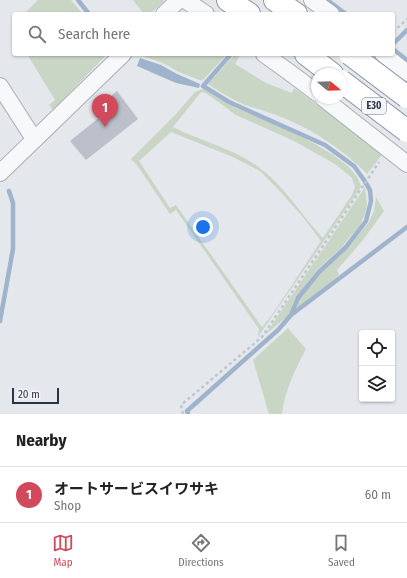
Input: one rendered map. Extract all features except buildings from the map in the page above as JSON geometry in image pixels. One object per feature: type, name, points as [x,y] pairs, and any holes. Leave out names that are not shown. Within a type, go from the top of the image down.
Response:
[{"type":"highway","points":[[228,0],[245,12]]},
{"type":"highway","points":[[275,0],[293,12]]},
{"type":"highway","points":[[309,56],[324,68]]},
{"type":"highway","name":"E30","points":[[353,56],[407,97]]},
{"type":"highway","name":"E30","points":[[347,86],[407,131]]},
{"type":"street","points":[[166,12],[179,0]]},
{"type":"street","points":[[185,0],[203,12]]},
{"type":"street","points":[[312,0],[328,12]]},
{"type":"street","points":[[0,173],[121,56]]},
{"type":"street","points":[[267,56],[311,89]]},
{"type":"street","points":[[385,56],[407,74]]},
{"type":"street","points":[[0,86],[34,139]]},
{"type":"street","points":[[331,104],[407,164]]},
{"type":"path","points":[[395,30],[407,18]]},
{"type":"path","points":[[183,414],[181,405],[262,337],[371,175]]},
{"type":"green space","points":[[38,0],[71,0],[81,12],[26,12]]},
{"type":"green space","points":[[133,0],[164,1],[152,12],[142,12]]},
{"type":"green space","points":[[28,56],[105,56],[53,110],[49,105],[55,100]]},
{"type":"green space","points":[[143,56],[225,56],[202,81],[179,72],[163,63]]},
{"type":"green space","points":[[233,56],[240,56],[235,64],[266,83],[292,93],[294,88],[311,100],[311,104],[316,104],[380,150],[381,156],[367,174],[339,149],[318,135],[296,123],[243,104],[208,84]]},
{"type":"green space","points":[[203,89],[232,106],[306,139],[326,150],[343,162],[355,175],[361,187],[258,337],[259,329],[176,210],[170,214],[137,165],[131,159],[176,114],[195,92]],"holes":[[[201,92],[206,93],[236,115],[294,141],[335,164],[352,178],[355,187],[352,195],[323,238],[276,182],[257,166],[227,149],[173,127]],[[171,132],[233,157],[260,171],[302,216],[321,241],[272,315],[262,327],[176,205],[170,208],[139,161]]]},
{"type":"green space","points":[[365,187],[367,205],[360,225],[341,248],[317,270],[296,298],[289,315],[265,335]]},
{"type":"green space","points":[[376,197],[384,211],[363,240],[337,270],[339,275],[296,311],[299,299],[319,274],[346,249],[369,222],[374,211]]},
{"type":"green space","points":[[288,328],[306,349],[294,372],[288,388],[282,414],[269,414],[253,360]]},
{"type":"water","points":[[140,58],[161,65],[200,84],[199,88],[176,83],[137,66]]},
{"type":"waterway","points":[[78,0],[87,12]]},
{"type":"waterway","points":[[327,0],[343,12]]},
{"type":"waterway","points":[[395,42],[407,30]]},
{"type":"waterway","points":[[395,51],[407,60]]},
{"type":"waterway","points":[[188,414],[187,411],[278,330],[291,315],[298,298],[319,272],[346,247],[366,221],[371,201],[370,190],[354,166],[325,145],[229,102],[203,86],[229,56]]},
{"type":"waterway","points":[[0,321],[13,249],[13,203],[9,191]]},
{"type":"waterway","points":[[291,315],[407,227]]},
{"type":"place","name":"オートサービスイワサキ","points":[[105,127]]}]
